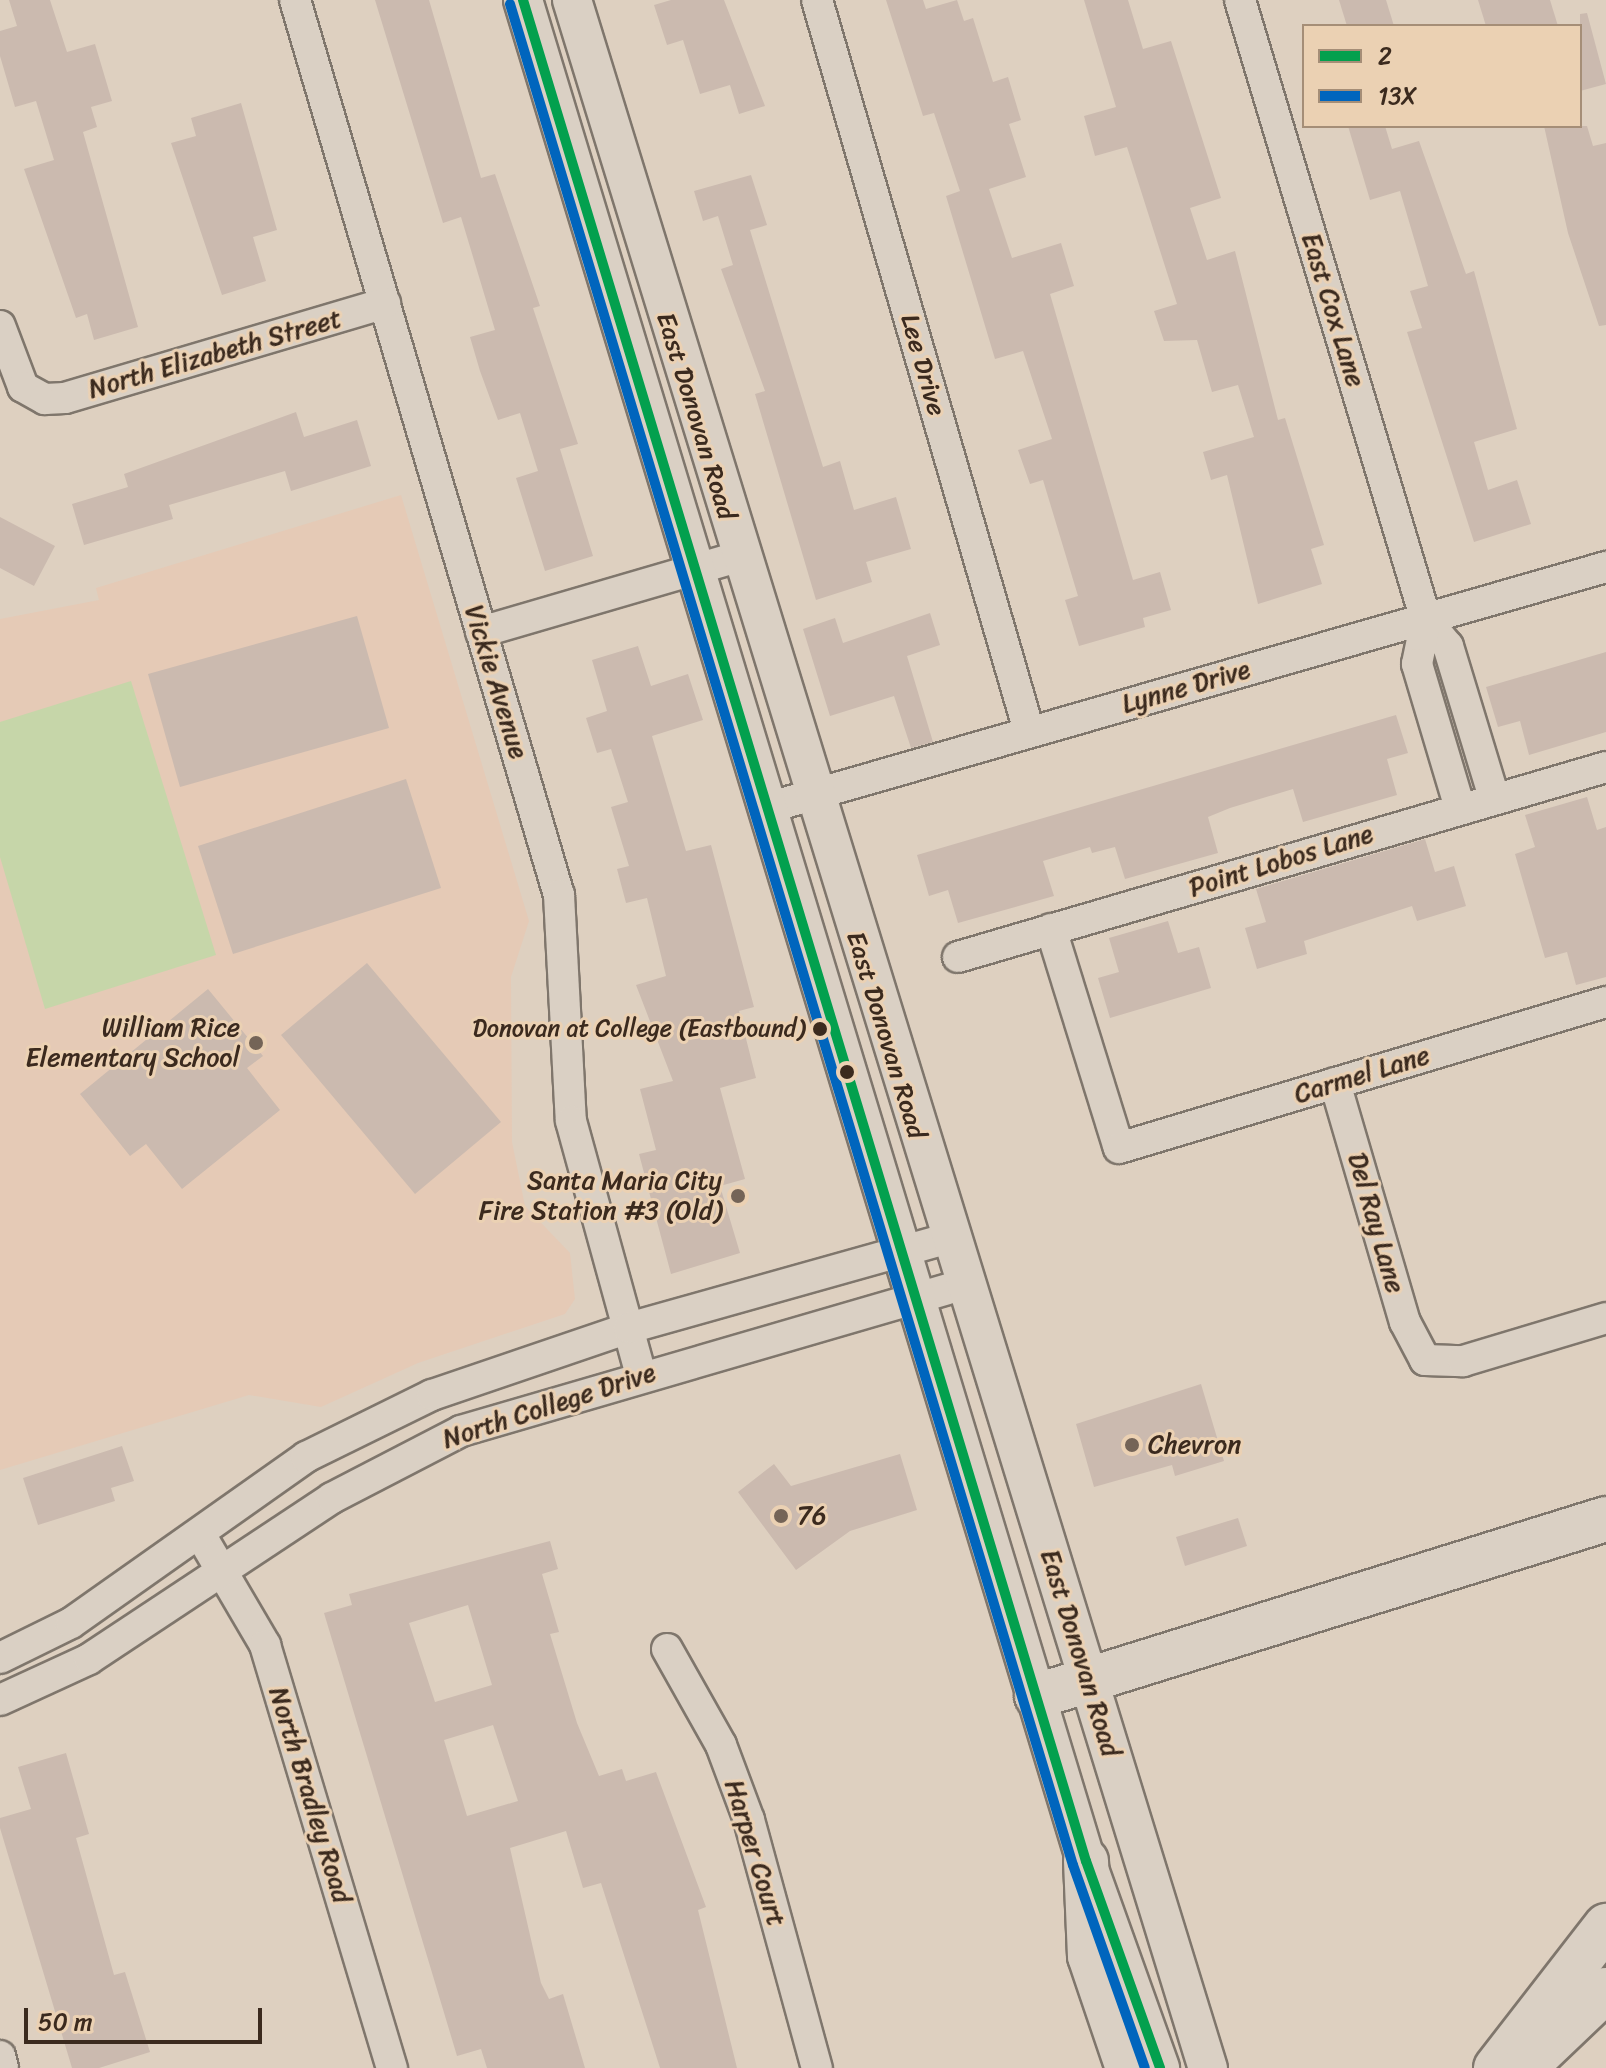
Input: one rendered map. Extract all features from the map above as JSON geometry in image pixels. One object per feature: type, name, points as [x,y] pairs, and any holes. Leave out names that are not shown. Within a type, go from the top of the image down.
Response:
[{"type":"highway","points":[[1037,1696],[1606,1519]]},
{"type":"highway","points":[[1086,1861],[1090,1956],[1128,2068]]},
{"type":"highway","points":[[1496,2068],[1606,1926]]},
{"type":"highway","points":[[1524,2068],[1606,1990]]},
{"type":"main road","name":"East Donovan Road","points":[[523,0],[693,570],[904,1251],[1086,1861],[1160,2068]]},
{"type":"main road","name":"East Donovan Road","points":[[572,0],[738,557],[1208,2068]]},
{"type":"street","name":"Vickie Avenue","points":[[295,0],[559,895],[571,1121],[641,1375]]},
{"type":"street","name":"Lee Drive","points":[[817,0],[1029,731]]},
{"type":"street","name":"East Cox Lane","points":[[1240,0],[1426,620],[1448,646],[1494,797]]},
{"type":"street","name":"North Elizabeth Street","points":[[0,326],[23,387],[45,399],[385,303]]},
{"type":"street","points":[[481,632],[738,557]]},
{"type":"street","name":"Lynne Drive","points":[[767,808],[1606,567]]},
{"type":"street","name":"East Cox Lane","points":[[1426,620],[1417,664],[1460,808]]},
{"type":"street","name":"Point Lobos Lane","points":[[958,957],[1494,797],[1606,767]]},
{"type":"street","name":"Carmel Lane","points":[[1051,929],[1119,1148],[1606,1002]]},
{"type":"street","name":"Del Ray Lane","points":[[1335,1083],[1405,1322],[1425,1360],[1463,1361],[1606,1318]]},
{"type":"street","name":"North College Drive","points":[[0,1658],[71,1623],[306,1457],[432,1395],[629,1328],[950,1238]]},
{"type":"street","name":"North College Drive","points":[[0,1700],[89,1659],[405,1457],[461,1431],[641,1375],[965,1284]]},
{"type":"street","name":"North Bradley Road","points":[[200,1534],[227,1571],[265,1645],[392,2068]]},
{"type":"street","name":"Harper Court","points":[[667,1649],[721,1745],[749,1820],[817,2068]]},
{"type":"street","points":[[0,2056],[3,2068]]},
{"type":"shaded area","name":"William Rice Elementary School","points":[[401,495],[529,921],[511,977],[512,1142],[525,1206],[570,1253],[575,1299],[565,1314],[418,1363],[321,1407],[249,1395],[0,1470],[0,619],[99,600],[96,588]]},
{"type":"green space","points":[[131,681],[216,955],[45,1009],[0,857],[0,722]]},
{"type":"building","points":[[9,0],[50,0],[67,52],[95,44],[112,101],[91,107],[97,127],[83,132],[138,327],[94,340],[87,314],[76,318],[24,169],[54,160],[36,101],[15,107],[0,56],[0,31],[17,26]]},
{"type":"building","points":[[375,0],[429,0],[481,178],[495,174],[540,306],[533,308],[578,444],[560,449],[593,556],[545,571],[516,478],[538,471],[520,413],[498,420],[480,371],[470,337],[495,330],[461,217],[443,223]]},
{"type":"building","points":[[671,0],[724,0],[765,106],[739,114],[730,85],[700,94],[683,40],[667,45],[654,5]]},
{"type":"building","points":[[886,0],[923,0],[926,9],[957,0],[964,21],[973,18],[993,82],[1008,77],[1021,120],[1009,124],[1026,177],[989,189],[1012,258],[1061,243],[1074,286],[1050,294],[1133,580],[1160,572],[1171,610],[1143,618],[1145,627],[1079,646],[1065,600],[1078,596],[1043,480],[1030,484],[1018,450],[1052,439],[1023,351],[995,359],[946,196],[960,191],[934,113],[923,116]]},
{"type":"building","points":[[1084,0],[1128,0],[1143,49],[1171,41],[1221,198],[1190,208],[1207,260],[1235,251],[1278,420],[1285,418],[1324,545],[1311,549],[1322,584],[1258,604],[1227,475],[1211,480],[1203,452],[1254,437],[1238,385],[1212,392],[1197,340],[1164,341],[1154,311],[1177,304],[1127,147],[1095,156],[1084,116],[1116,107]]},
{"type":"building","points":[[1339,0],[1386,0],[1393,24],[1346,24]]},
{"type":"building","points":[[1478,0],[1550,0],[1557,24],[1485,24]]},
{"type":"building","points":[[1587,13],[1606,84],[1582,90],[1582,24],[1580,14]]},
{"type":"building","points":[[241,103],[277,230],[253,237],[266,281],[222,295],[171,143],[196,136],[191,118]]},
{"type":"building","points":[[1587,126],[1593,146],[1606,143],[1606,325],[1599,326],[1568,233],[1544,128]]},
{"type":"building","points":[[1349,128],[1386,128],[1392,149],[1419,141],[1466,274],[1474,271],[1517,429],[1474,442],[1488,490],[1517,480],[1531,524],[1474,542],[1407,332],[1422,328],[1410,291],[1428,286],[1400,191],[1370,200]]},
{"type":"building","points":[[751,175],[767,225],[750,230],[823,467],[840,461],[854,510],[896,497],[911,549],[866,562],[872,582],[816,600],[755,394],[765,391],[721,269],[733,265],[718,216],[703,221],[694,191]]},
{"type":"building","points":[[296,412],[304,437],[357,420],[371,466],[291,491],[285,471],[169,505],[173,519],[84,545],[72,504],[128,487],[124,474]]},
{"type":"building","points":[[0,517],[55,546],[34,586],[0,568]]},
{"type":"building","points":[[930,613],[940,645],[907,656],[933,742],[911,748],[894,696],[830,716],[803,629],[835,618],[843,643]]},
{"type":"building","points":[[357,616],[389,728],[180,787],[148,674]]},
{"type":"building","points":[[638,646],[651,686],[688,674],[703,720],[652,736],[686,851],[711,845],[754,1007],[739,1011],[756,1078],[720,1088],[745,1179],[720,1186],[740,1253],[671,1274],[639,1154],[656,1150],[640,1089],[673,1081],[636,985],[666,976],[647,898],[626,903],[617,869],[629,866],[611,807],[628,802],[611,749],[597,753],[586,718],[607,711],[592,660]]},
{"type":"building","points":[[1606,652],[1606,732],[1529,755],[1520,721],[1498,727],[1486,687]]},
{"type":"building","points":[[1396,715],[1408,753],[1387,759],[1397,795],[1303,822],[1293,789],[1230,808],[1208,817],[1218,853],[1125,879],[1115,847],[1092,853],[1090,847],[1043,861],[1054,896],[958,923],[948,890],[929,896],[917,855]]},
{"type":"building","points":[[406,779],[441,888],[233,954],[198,846]]},
{"type":"building","points":[[1587,797],[1597,830],[1606,827],[1606,977],[1576,985],[1567,952],[1545,958],[1515,854],[1535,847],[1525,815]]},
{"type":"building","points":[[1425,839],[1435,872],[1454,866],[1466,906],[1417,921],[1412,906],[1304,941],[1307,954],[1257,969],[1245,928],[1266,922],[1256,889]]},
{"type":"building","points":[[1168,921],[1178,953],[1199,947],[1211,988],[1110,1018],[1098,978],[1119,972],[1109,938]]},
{"type":"building","points":[[367,963],[501,1122],[415,1194],[281,1035]]},
{"type":"building","points":[[208,989],[263,1056],[247,1068],[280,1110],[182,1189],[146,1144],[130,1156],[80,1094]]},
{"type":"building","points":[[1201,1384],[1224,1461],[1175,1476],[1172,1465],[1094,1487],[1076,1424]]},
{"type":"building","points":[[122,1446],[134,1481],[111,1488],[115,1501],[38,1525],[23,1478]]},
{"type":"building","points":[[900,1454],[917,1510],[850,1531],[796,1570],[738,1492],[774,1464],[791,1486]]},
{"type":"building","points":[[1238,1518],[1247,1546],[1185,1566],[1176,1537]]},
{"type":"building","points":[[550,1541],[558,1569],[542,1574],[559,1632],[550,1634],[577,1723],[599,1776],[622,1769],[626,1781],[656,1772],[706,1907],[698,1910],[737,2068],[660,2068],[601,1883],[583,1888],[566,1831],[510,1848],[541,1983],[549,1999],[563,1994],[585,2068],[487,2068],[481,2049],[457,2056],[324,1613],[352,1605],[349,1594]],"holes":[[[468,1605],[492,1685],[435,1702],[409,1623]],[[493,1725],[518,1801],[467,1816],[444,1740]]]},
{"type":"building","points":[[66,1753],[89,1834],[76,1838],[114,1975],[125,1972],[150,2052],[99,2068],[72,2068],[0,1828],[0,1818],[31,1809],[18,1767]]},
{"type":"transit line","name":"2","points":[[523,0],[1086,1861],[1160,2068]]},
{"type":"transit line","name":"13X","points":[[510,4],[1073,1865],[1145,2068]]},
{"type":"place","name":"Donovan at College (Eastbound)","points":[[820,1029]]},
{"type":"place","name":"William Rice Elementary School","points":[[256,1043]]},
{"type":"place","name":"Santa Maria City Fire Station #3 (Old)","points":[[738,1196]]},
{"type":"place","name":"Chevron","points":[[1132,1445]]},
{"type":"place","name":"76","points":[[781,1516]]}]
